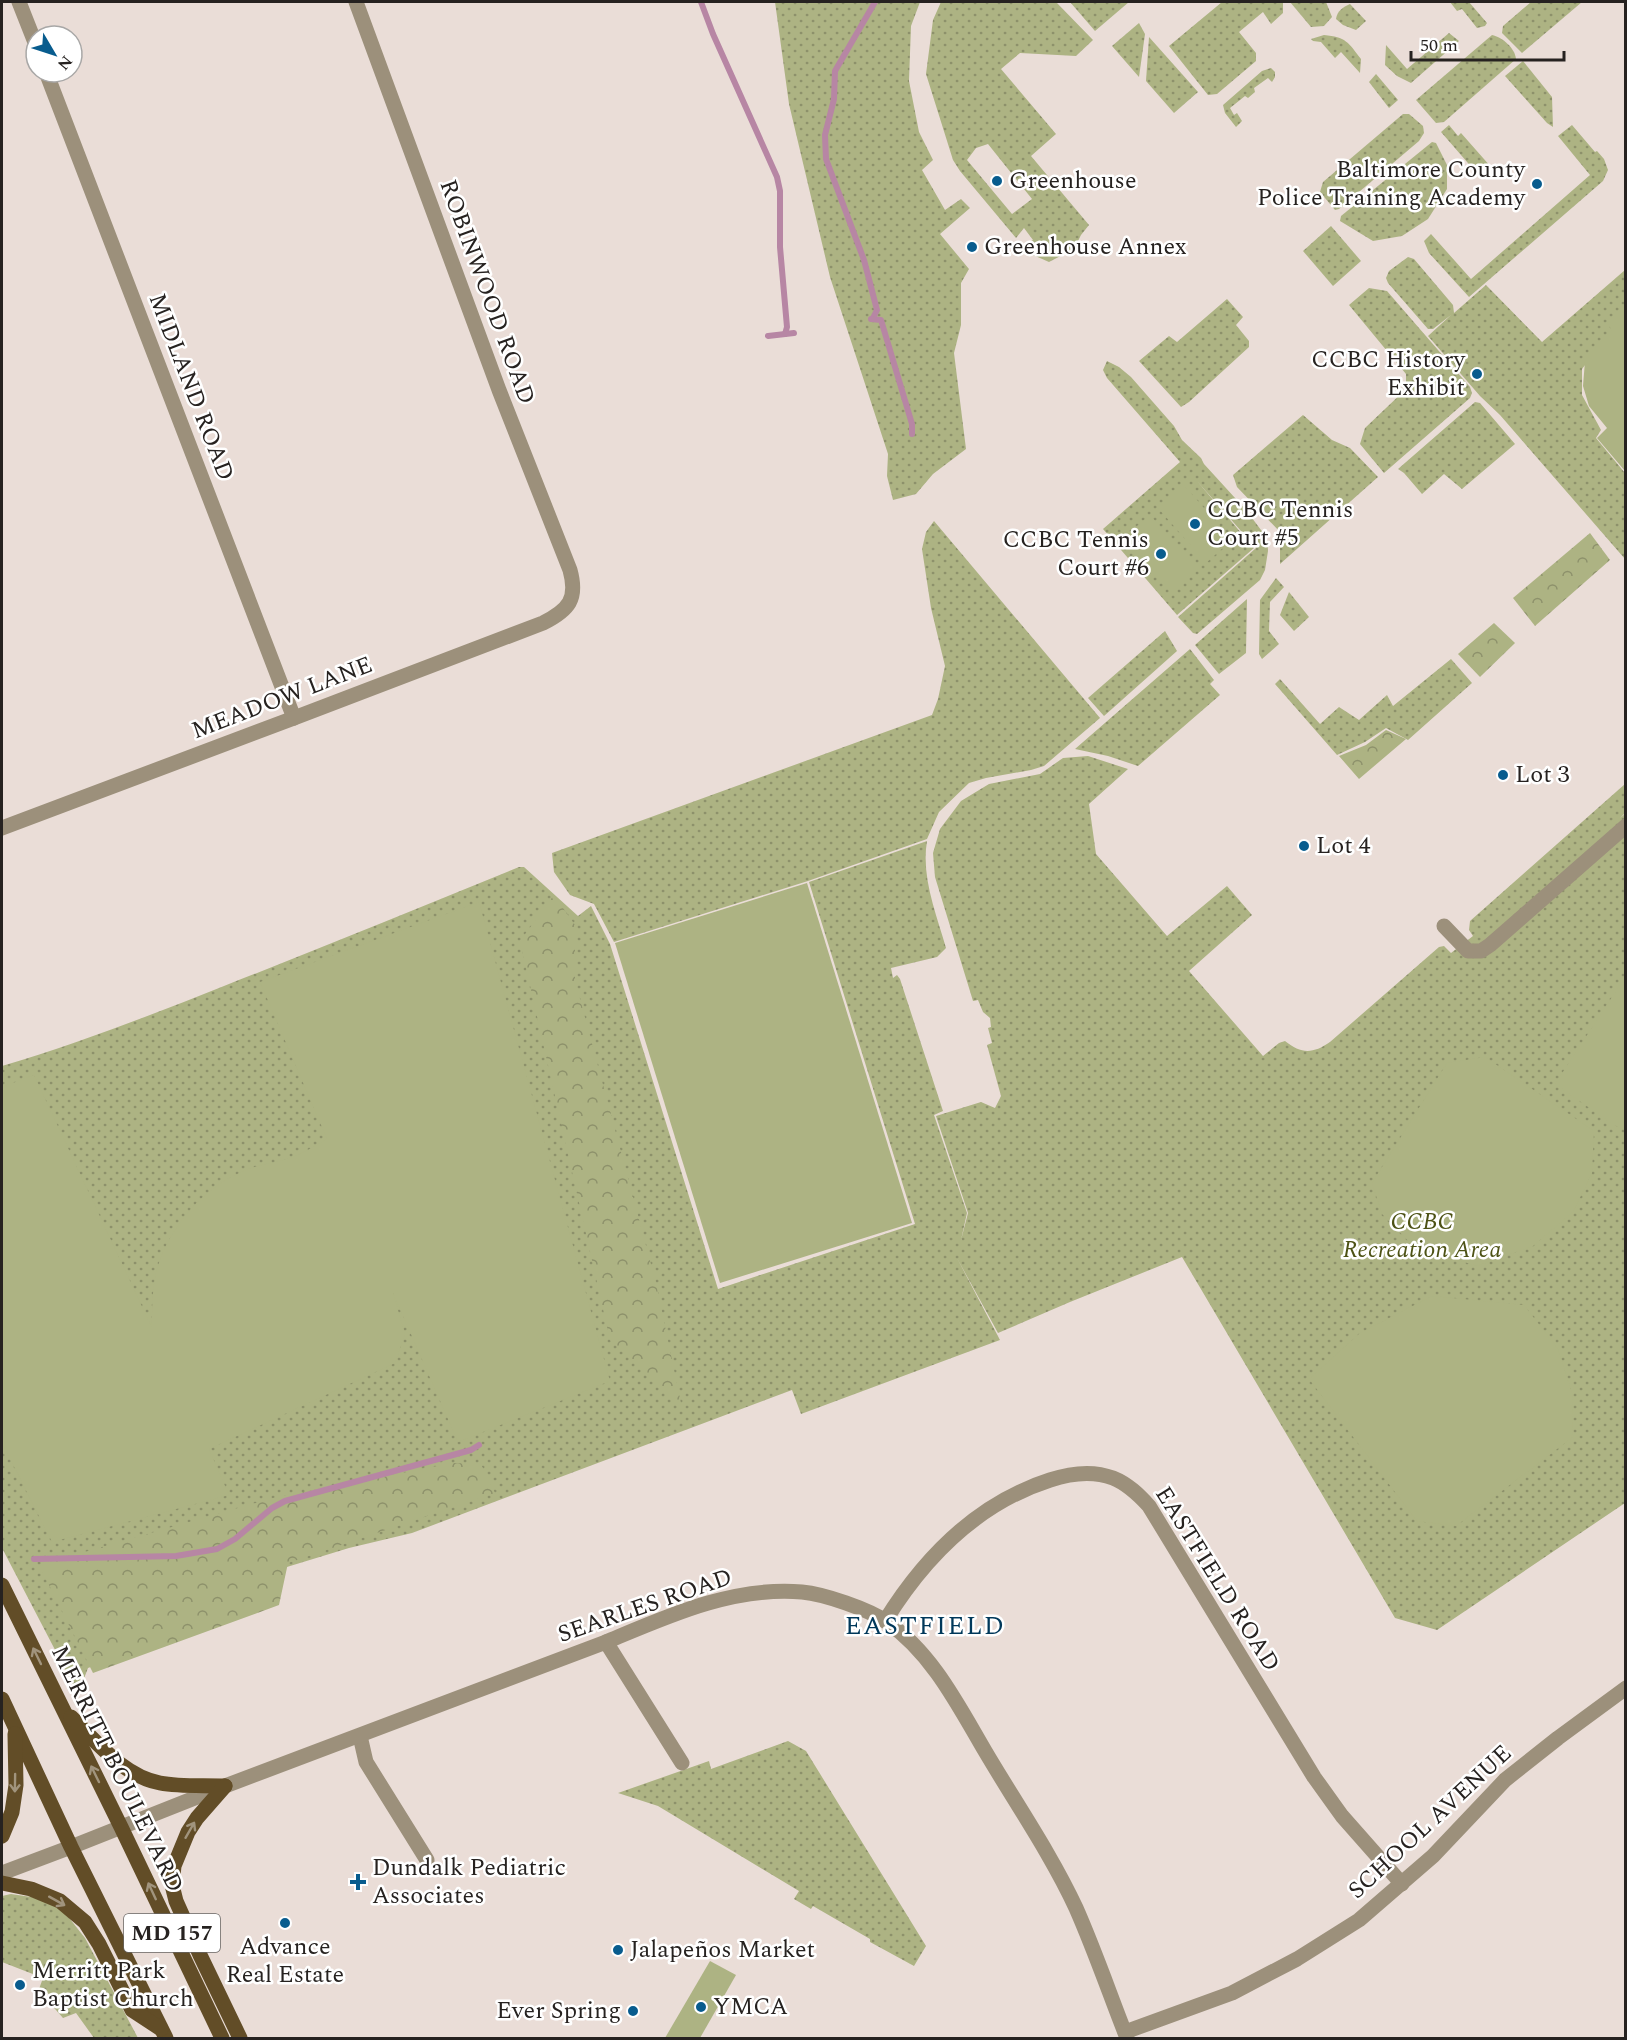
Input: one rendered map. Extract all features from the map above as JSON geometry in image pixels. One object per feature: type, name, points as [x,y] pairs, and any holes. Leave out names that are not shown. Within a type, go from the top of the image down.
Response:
[{"type":"main road","name":"MERRITT BOULEVARD","points":[[2,1585],[222,2038]]},
{"type":"main road","name":"MD 157","points":[[2,1699],[71,1847],[164,2034]]},
{"type":"main road","points":[[63,1708],[126,1769],[157,1783],[225,1786]]},
{"type":"main road","points":[[2,1836],[12,1812],[15,1785],[15,1728]]},
{"type":"main road","points":[[225,1786],[188,1832],[174,1866],[172,1885],[176,1901],[240,2038]]},
{"type":"main road","points":[[2,1883],[31,1889],[60,1901],[85,1922],[99,1944],[132,2010],[164,2034]]},
{"type":"street","points":[[19,2],[28,24]]},
{"type":"street","name":"ROBINWOOD ROAD","points":[[356,2],[499,390],[570,570],[573,582],[571,599]]},
{"type":"street","name":"MIDLAND ROAD","points":[[51,84],[294,718]]},
{"type":"street","name":"MEADOW LANE","points":[[3,823],[294,718],[543,623],[565,610],[571,599]]},
{"type":"street","points":[[1444,926],[1468,951],[1481,951],[1626,826]]},
{"type":"street","name":"EASTFIELD ROAD","points":[[885,1621],[918,1574],[939,1550],[971,1521],[1008,1497],[1037,1484],[1070,1474],[1094,1473],[1115,1479],[1134,1490],[1149,1506],[1314,1777],[1342,1816],[1402,1884]]},
{"type":"street","name":"SEARLES ROAD","points":[[2,1873],[606,1642],[662,1618],[742,1593],[804,1592],[844,1603],[885,1621],[922,1654],[942,1680],[1074,1905],[1094,1950],[1126,2035]]},
{"type":"street","points":[[606,1642],[682,1763]]},
{"type":"street","name":"SCHOOL AVENUE","points":[[1126,2035],[1232,1993],[1265,1977],[1359,1920],[1441,1849],[1505,1780],[1626,1688]]},
{"type":"street","points":[[360,1736],[366,1762],[427,1860]]},
{"type":"green space","points":[[775,2],[920,2],[911,26],[909,81],[919,132],[933,160],[922,170],[945,210],[961,199],[970,208],[940,234],[969,269],[961,283],[961,325],[954,353],[966,449],[933,474],[916,494],[893,500],[887,476],[888,454],[830,277],[789,104]]},
{"type":"green space","points":[[941,2],[1056,2],[1093,40],[1076,56],[1020,53],[1001,69],[1056,134],[1031,156],[1089,225],[1074,249],[1049,262],[1033,255],[1028,243],[1033,240],[1024,228],[1016,238],[953,160],[926,74],[933,20]],"holes":[[[988,144],[1032,199],[1012,214],[967,160],[976,148]]]},
{"type":"green space","points":[[1070,2],[1129,2],[1095,31]]},
{"type":"green space","points":[[1222,2],[1283,2],[1283,13],[1271,24],[1263,12],[1239,32],[1256,53],[1256,61],[1217,94],[1208,95],[1169,46]]},
{"type":"green space","points":[[1290,2],[1326,2],[1332,17],[1324,26],[1311,27]]},
{"type":"green space","points":[[1450,2],[1469,2],[1487,23],[1477,28],[1462,9],[1457,11]]},
{"type":"green space","points":[[1531,2],[1582,2],[1522,53],[1502,33],[1503,26]]},
{"type":"green space","points":[[1350,4],[1366,21],[1356,30],[1343,25],[1336,19],[1341,10]]},
{"type":"green space","points":[[1139,23],[1145,34],[1139,77],[1112,46]]},
{"type":"green space","points":[[1449,33],[1459,41],[1411,83],[1397,76],[1385,65],[1386,45],[1407,69]]},
{"type":"green space","points":[[1324,35],[1337,37],[1349,44],[1361,59],[1360,73],[1341,52],[1335,58],[1321,42],[1311,39]]},
{"type":"green space","points":[[1492,35],[1507,44],[1516,59],[1444,122],[1436,123],[1416,100]]},
{"type":"green space","points":[[1149,37],[1198,92],[1174,113],[1146,81]]},
{"type":"green space","points":[[1523,61],[1552,97],[1553,127],[1505,76]]},
{"type":"green space","points":[[1271,68],[1275,72],[1272,82],[1268,78],[1254,88],[1255,92],[1248,98],[1245,96],[1230,108],[1234,115],[1237,113],[1242,121],[1236,127],[1225,113],[1223,105],[1262,71]]},
{"type":"green space","points":[[1376,74],[1398,100],[1389,108],[1369,82]]},
{"type":"green space","points":[[1403,114],[1409,114],[1423,126],[1424,133],[1419,141],[1335,210],[1320,192],[1323,182]]},
{"type":"green space","points":[[1449,125],[1458,136],[1461,133],[1491,167],[1487,171],[1474,170],[1441,132]]},
{"type":"green space","points":[[1572,125],[1604,159],[1608,170],[1603,181],[1469,297],[1429,253],[1424,241],[1431,234],[1471,279],[1590,175],[1558,136]]},
{"type":"green space","points":[[1432,142],[1436,143],[1447,165],[1447,189],[1428,219],[1402,236],[1373,241],[1340,221],[1341,216]]},
{"type":"green space","points":[[1331,226],[1361,261],[1333,286],[1303,251]]},
{"type":"green space","points":[[1408,257],[1414,259],[1453,305],[1454,313],[1486,285],[1542,342],[1625,270],[1625,326],[1593,355],[1582,369],[1582,395],[1601,430],[1596,438],[1625,473],[1625,559],[1428,336],[1451,315],[1433,329],[1428,329],[1388,283],[1386,278],[1389,271]]},
{"type":"green space","points":[[1369,288],[1387,291],[1470,387],[1472,393],[1470,398],[1384,473],[1360,444],[1365,428],[1406,389],[1406,374],[1349,305]]},
{"type":"green space","points":[[1227,299],[1243,317],[1236,325],[1249,341],[1249,347],[1181,407],[1139,361],[1169,336],[1177,342]]},
{"type":"green space","points":[[1625,306],[1625,471],[1597,438],[1607,428],[1589,406],[1583,386],[1585,361],[1612,331],[1607,322]]},
{"type":"green space","points":[[1107,361],[1131,377],[1174,426],[1182,440],[1201,458],[1246,510],[1267,538],[1268,551],[1265,570],[1260,580],[1197,634],[1193,633],[1178,617],[1256,548],[1197,481],[1254,548],[1177,615],[1103,529],[1180,462],[1107,378],[1103,370]]},
{"type":"green space","points":[[1475,402],[1480,403],[1515,444],[1462,489],[1444,474],[1422,494],[1398,469]]},
{"type":"green space","points":[[1303,415],[1332,440],[1350,448],[1378,477],[1280,564],[1280,532],[1237,487],[1233,475]]},
{"type":"green space","name":"CCBC Tennis Court #5","points":[[1184,485],[1232,540],[1206,563],[1158,508]]},
{"type":"green space","name":"CCBC Tennis Court #6","points":[[1150,515],[1198,570],[1172,592],[1124,537]]},
{"type":"green space","points":[[934,521],[1100,718],[1044,766],[969,783],[939,812],[927,839],[808,881],[614,942],[594,904],[570,895],[554,872],[552,853],[932,715],[945,666],[931,608],[922,549],[926,532]]},
{"type":"green space","points":[[1590,533],[1610,560],[1535,626],[1513,598]]},
{"type":"green space","points":[[1276,578],[1284,587],[1270,602],[1269,631],[1279,644],[1262,659],[1259,654],[1260,600]]},
{"type":"green space","points":[[1289,592],[1309,617],[1294,631],[1280,615]]},
{"type":"green space","points":[[1247,599],[1246,653],[1219,674],[1195,645]]},
{"type":"green space","points":[[1494,623],[1515,643],[1480,677],[1458,654]]},
{"type":"green space","points":[[1165,631],[1177,651],[1104,716],[1088,698]]},
{"type":"green space","points":[[1190,649],[1214,680],[1210,684],[1220,695],[1138,766],[1108,756],[1075,749]]},
{"type":"green space","points":[[1451,659],[1472,683],[1408,740],[1386,728],[1365,742],[1337,755],[1275,684],[1280,679],[1320,724],[1339,707],[1359,720],[1387,695],[1393,706]]},
{"type":"green space","points":[[1386,730],[1406,739],[1359,779],[1339,756],[1366,745]]},
{"type":"green space","name":"CCBC Recreation Area","points":[[1088,756],[1128,769],[1089,804],[1096,854],[1167,936],[1227,886],[1252,915],[1189,971],[1263,1056],[1285,1041],[1296,1048],[1307,1051],[1324,1046],[1439,947],[1444,946],[1451,953],[1473,936],[1469,930],[1470,921],[1625,784],[1625,813],[1620,818],[1625,814],[1625,1503],[1437,1630],[1395,1618],[1182,1257],[998,1333],[957,1258],[1000,1340],[801,1414],[792,1390],[412,1533],[349,1548],[264,1574],[102,1663],[88,1668],[78,1694],[2,1548],[2,1066],[141,1018],[519,867],[524,867],[578,916],[591,906],[610,944],[718,1289],[915,1224],[809,882],[927,841],[928,881],[946,948],[937,957],[891,968],[893,978],[897,975],[900,979],[943,1111],[934,1115],[967,1213],[961,1240],[968,1213],[936,1116],[981,1102],[995,1108],[1001,1096],[987,1045],[992,1043],[988,1028],[991,1027],[990,1018],[983,1012],[978,1000],[973,1001],[935,877],[933,853],[940,829],[961,801],[989,784],[1040,774],[1063,758]]},
{"type":"green space","points":[[807,883],[912,1223],[720,1283],[615,943]]},
{"type":"green space","points":[[554,895],[575,925],[575,980],[656,1283],[682,1408],[610,1340],[520,941]]},
{"type":"green space","points":[[479,902],[610,1381],[458,1442],[393,1293],[405,1334],[395,1363],[209,1449],[229,1495],[52,1542],[2,1443],[2,1087],[34,1075],[152,1328],[153,1291],[157,1269],[170,1237],[191,1209],[216,1186],[231,1177],[251,1168],[297,1155],[327,1139],[260,982]]},
{"type":"green space","points":[[1625,977],[1626,1130],[1614,1125],[1555,1084]]},
{"type":"green space","name":"CCBC Recreation Area","points":[[1485,1057],[1594,1131],[1592,1173],[1573,1212],[1533,1246],[1477,1266],[1413,1246],[1382,1214],[1372,1183],[1447,1063]]},
{"type":"green space","points":[[1432,1296],[1524,1305],[1558,1349],[1572,1393],[1573,1437],[1456,1526],[1417,1521],[1309,1379],[1360,1333]]},
{"type":"green space","points":[[453,1463],[481,1464],[495,1493],[288,1563],[279,1605],[93,1673],[39,1565],[273,1498]]},
{"type":"green space","points":[[788,1741],[806,1751],[926,1946],[914,1966],[870,1942],[870,1939],[813,1906],[811,1909],[794,1899],[799,1891],[658,1806],[618,1793],[709,1761],[711,1769]]},
{"type":"green space","points":[[11,1894],[38,1898],[66,1914],[85,1938],[138,2038],[94,2038],[76,2013],[63,2018],[48,2001],[49,1994],[39,1989],[43,1978],[2,1962],[2,1896]]},
{"type":"green space","name":"YMCA","points":[[710,1961],[736,1975],[700,2038],[665,2038]]},
{"type":"waterway","points":[[701,2],[777,177],[780,191],[780,247],[787,327],[785,334]]},
{"type":"waterway","points":[[873,318],[877,310],[864,260],[826,159],[825,135],[834,99],[835,71],[875,2]]},
{"type":"waterway","points":[[871,319],[881,320],[912,424],[912,434]]},
{"type":"waterway","points":[[768,336],[794,333]]},
{"type":"waterway","points":[[34,1559],[176,1556],[217,1549],[235,1539],[272,1508],[285,1501],[471,1450],[479,1445]]},
{"type":"place","name":"Greenhouse","points":[[997,181]]},
{"type":"place","name":"Baltimore County Police Training Academy","points":[[1537,184]]},
{"type":"place","name":"Greenhouse Annex","points":[[972,247]]},
{"type":"place","name":"CCBC History Exhibit","points":[[1477,374]]},
{"type":"place","name":"CCBC Tennis Court #5","points":[[1195,524]]},
{"type":"place","name":"CCBC Tennis Court #6","points":[[1161,554]]},
{"type":"place","name":"Lot 3","points":[[1503,775]]},
{"type":"place","name":"Lot 4","points":[[1304,846]]},
{"type":"place","name":"Dundalk Pediatric Associates","points":[[358,1882]]},
{"type":"place","name":"Advance Real Estate","points":[[285,1923]]},
{"type":"place","name":"Jalapeños Market","points":[[618,1950]]},
{"type":"place","name":"Merritt Park Baptist Church","points":[[20,1985]]},
{"type":"place","name":"YMCA","points":[[701,2007]]},
{"type":"place","name":"Ever Spring","points":[[633,2011]]},
{"type":"district","name":"EASTFIELD","points":[[925,1626]]}]
